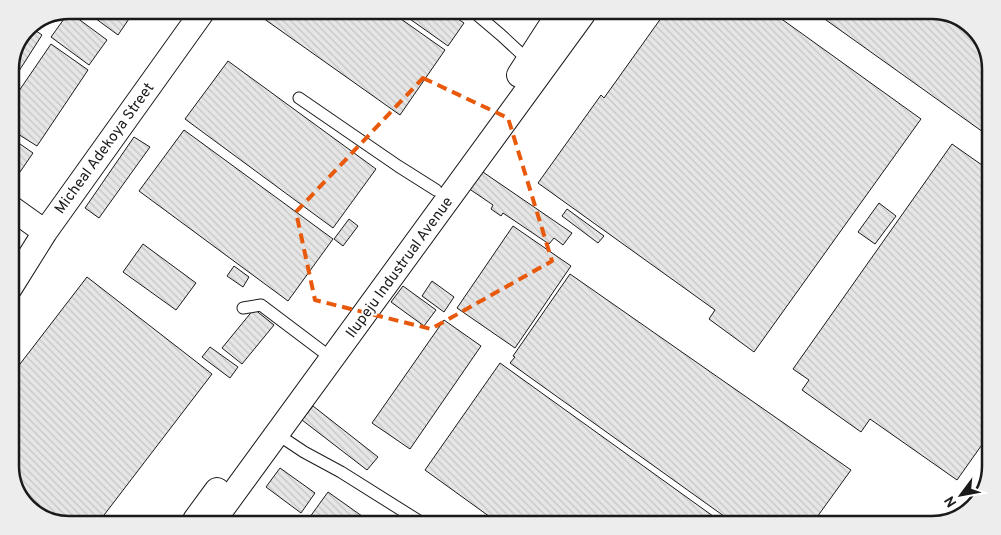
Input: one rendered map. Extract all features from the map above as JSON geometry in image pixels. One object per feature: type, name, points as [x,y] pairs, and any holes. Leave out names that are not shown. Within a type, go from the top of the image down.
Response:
[{"type":"street","name":"Micheal Adekoya Street","points":[[19,274],[45,232],[196,19]]},
{"type":"street","name":"Ilupeju Industrual Avenue","points":[[198,516],[322,351],[529,61],[555,19]]},
{"type":"street","name":"Ilupeju Industrual Avenue","points":[[217,516],[579,19]]},
{"type":"street","points":[[19,213],[45,232]]},
{"type":"lane","points":[[482,19],[529,61]]},
{"type":"lane","points":[[298,98],[436,190]]},
{"type":"lane","points":[[243,308],[261,305],[322,351]]},
{"type":"lane","points":[[277,434],[410,516]]},
{"type":"highlighted area","points":[[423,78],[508,118],[552,261],[431,329],[315,300],[296,212]]},
{"type":"building","points":[[64,19],[78,19],[107,40],[89,65],[51,37]]},
{"type":"building","points":[[96,19],[129,19],[118,35]]},
{"type":"building","points":[[264,19],[401,19],[445,50],[400,115]]},
{"type":"building","points":[[410,19],[458,19],[464,23],[448,46]]},
{"type":"building","points":[[660,19],[782,19],[921,119],[754,352],[709,319],[715,310],[538,183],[601,95],[604,98]]},
{"type":"building","points":[[825,19],[932,19],[948,21],[960,27],[974,41],[980,53],[982,65],[982,131]]},
{"type":"building","points":[[36,31],[42,35],[19,71],[20,56],[29,38]]},
{"type":"building","points":[[51,44],[88,70],[37,146],[19,135],[19,91]]},
{"type":"building","points":[[228,61],[376,169],[333,228],[185,119]]},
{"type":"building","points":[[184,130],[333,239],[288,301],[139,191]]},
{"type":"building","points":[[134,137],[150,147],[99,218],[85,208]]},
{"type":"building","points":[[19,143],[33,153],[19,171]]},
{"type":"building","points":[[952,144],[982,165],[982,445],[957,480],[870,419],[861,432],[802,390],[809,380],[793,369]]},
{"type":"building","points":[[477,168],[572,233],[563,245],[554,238],[549,244],[503,213],[501,216],[491,209],[493,205],[468,188]]},
{"type":"building","points":[[879,203],[896,216],[875,244],[858,232]]},
{"type":"building","points":[[567,209],[604,236],[598,243],[562,216]]},
{"type":"building","points":[[349,219],[358,226],[343,246],[334,239]]},
{"type":"building","points":[[513,226],[571,266],[515,348],[457,308]]},
{"type":"building","points":[[143,244],[196,283],[176,310],[123,272]]},
{"type":"building","points":[[234,266],[249,277],[243,287],[227,276]]},
{"type":"building","points":[[570,274],[851,470],[818,516],[724,516],[510,363],[515,357],[513,356]]},
{"type":"building","points":[[87,277],[212,374],[103,516],[62,516],[46,511],[36,504],[27,494],[21,482],[19,470],[19,365]]},
{"type":"building","points":[[432,281],[454,297],[444,312],[422,296]]},
{"type":"building","points":[[403,286],[436,310],[424,326],[391,302]]},
{"type":"building","points":[[254,309],[274,325],[242,364],[222,348]]},
{"type":"building","points":[[444,320],[481,346],[410,449],[372,423]]},
{"type":"building","points":[[210,347],[238,367],[230,378],[202,357]]},
{"type":"building","points":[[500,363],[713,516],[489,516],[425,470]]},
{"type":"building","points":[[313,406],[378,457],[367,470],[302,420]]},
{"type":"building","points":[[280,468],[315,493],[301,513],[266,487]]},
{"type":"building","points":[[328,492],[362,516],[311,516]]}]
